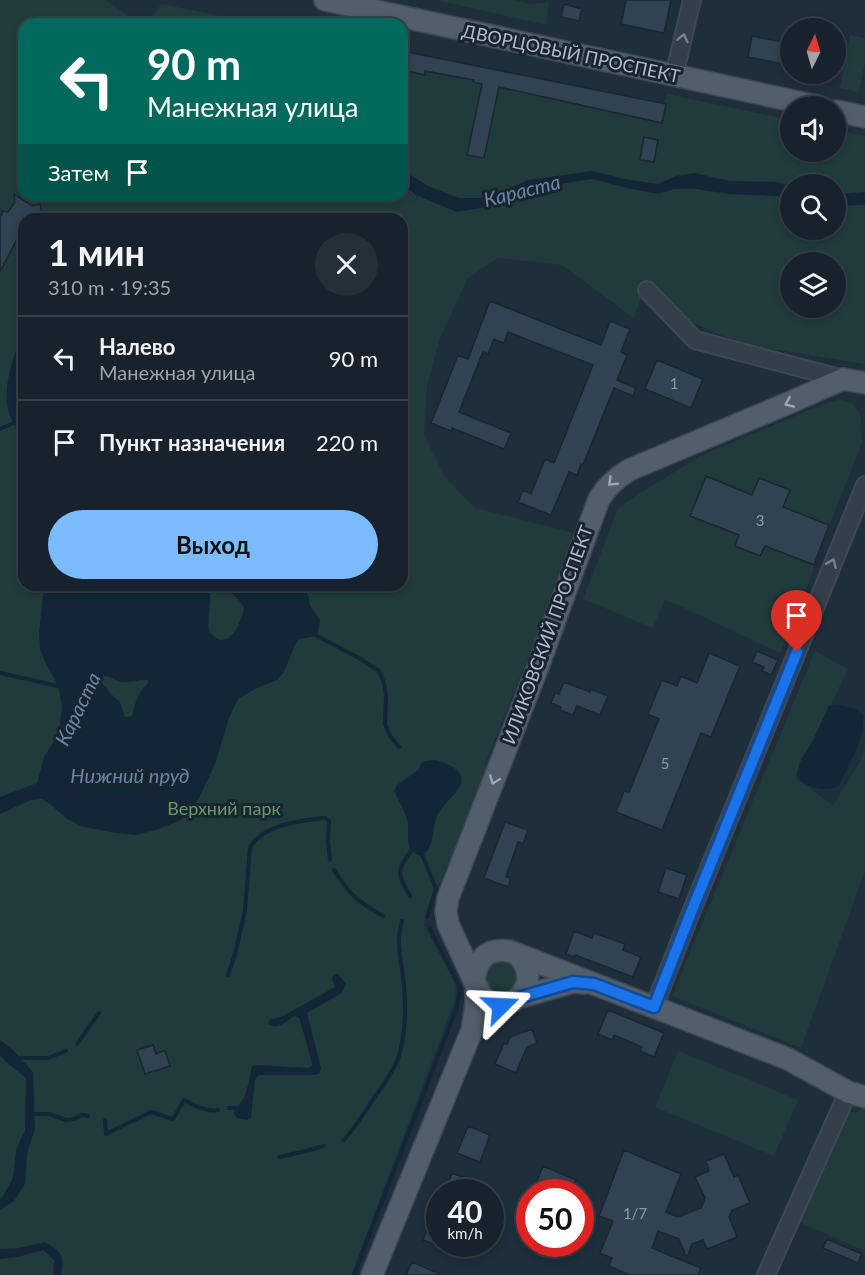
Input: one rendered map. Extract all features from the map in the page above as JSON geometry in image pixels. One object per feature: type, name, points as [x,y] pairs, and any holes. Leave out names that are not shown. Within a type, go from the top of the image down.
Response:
[{"type":"main road","name":"ДВОРЦОВЫЙ ПРОСПЕКТ","points":[[326,0],[780,98]]},
{"type":"main road","points":[[846,113],[865,117]]},
{"type":"main road","points":[[843,379],[865,383]]},
{"type":"main road","name":"ИЛИКОВСКИЙ ПРОСПЕКТ","points":[[372,1275],[472,1030],[476,1004],[475,983],[448,924],[446,911],[448,898],[540,664],[599,499],[609,484],[629,470],[843,379]]},
{"type":"main road","points":[[594,984],[573,982],[504,1004],[483,997],[475,983],[476,970],[483,957],[500,950],[513,953],[594,984],[654,1007],[788,1059],[857,1094]]},
{"type":"main road","points":[[513,953],[524,962],[528,970],[525,990],[517,999]]},
{"type":"main road","name":"ИЛИКОВСКИЙ ПРОСПЕКТ","points":[[472,1030],[486,1011],[517,999]]},
{"type":"street","points":[[674,76],[692,0]]},
{"type":"street","points":[[647,290],[695,340],[843,379]]},
{"type":"street","points":[[654,1007],[865,485]]},
{"type":"street","points":[[766,1275],[857,1094]]},
{"type":"green space","name":"Верхний парк","points":[[0,0],[106,0],[132,18],[18,18],[18,201],[408,201],[408,52],[665,104],[667,94],[780,118],[780,162],[846,162],[846,132],[865,136],[865,364],[765,348],[728,338],[691,322],[666,299],[647,290],[641,297],[634,318],[562,265],[498,258],[468,278],[440,338],[427,386],[424,435],[445,477],[475,508],[574,533],[546,613],[485,764],[488,766],[457,853],[448,862],[442,880],[435,887],[424,925],[456,985],[454,1003],[351,1275],[0,1275]]},
{"type":"green space","points":[[437,0],[513,0],[532,4],[549,2],[546,25]]},
{"type":"green space","points":[[162,4],[231,18],[151,18]]},
{"type":"green space","points":[[850,35],[865,38],[865,62],[859,92],[840,88],[841,84],[846,84],[846,56]]},
{"type":"green space","points":[[841,399],[851,403],[858,410],[861,419],[862,442],[780,653],[665,599],[653,628],[583,599],[618,509],[628,501],[700,456],[826,403]]},
{"type":"green space","points":[[815,651],[848,669],[795,778],[833,805],[861,760],[865,746],[865,871],[801,1048],[672,996]]},
{"type":"green space","points":[[503,956],[521,970],[516,992],[493,995],[483,983],[484,968]]},
{"type":"green space","points":[[678,1051],[798,1100],[774,1156],[655,1107]]},
{"type":"green space","points":[[865,1109],[865,1251],[799,1222],[849,1111],[855,1113]]},
{"type":"water","name":"Караста","points":[[592,171],[658,184],[676,176],[694,173],[730,181],[780,183],[780,197],[729,194],[696,189],[674,189],[658,194],[592,179],[529,189],[486,207],[457,212],[418,196],[412,206],[417,196],[408,189],[408,174],[428,186],[459,198],[488,198],[528,180]]},
{"type":"water","points":[[865,192],[865,205],[846,206],[846,193]]},
{"type":"water","points":[[18,346],[18,431],[7,406],[7,384]]},
{"type":"water","name":"Нижний пруд","points":[[43,591],[212,591],[209,631],[221,640],[230,637],[233,633],[244,608],[228,591],[307,591],[310,605],[320,620],[317,636],[299,639],[284,672],[277,680],[238,699],[229,718],[215,764],[199,798],[181,820],[135,835],[81,826],[67,819],[42,799],[31,800],[0,814],[0,797],[37,783],[44,757],[59,733],[62,706],[58,686],[40,649],[39,633]],"holes":[[[103,676],[122,682],[148,680],[137,698],[132,716],[125,717],[120,702],[101,682],[100,679]]]},
{"type":"water","points":[[838,705],[857,709],[863,715],[862,734],[839,786],[816,788],[807,785],[797,773],[800,762],[829,706]]},
{"type":"water","points":[[435,760],[450,765],[458,771],[462,780],[461,785],[437,816],[429,848],[421,856],[410,848],[408,823],[394,791],[397,785],[418,770],[421,763]]},
{"type":"water","points":[[336,974],[346,984],[342,993],[307,1013],[321,1068],[319,1074],[259,1075],[255,1080],[251,1118],[247,1120],[237,1118],[234,1114],[235,1108],[245,1095],[252,1066],[308,1068],[312,1066],[298,1017],[294,1016],[279,1026],[268,1024],[270,1019],[281,1017],[335,987],[332,977]]},
{"type":"water","points":[[0,1040],[12,1049],[33,1072],[35,1128],[27,1154],[25,1184],[14,1201],[0,1210],[0,1198],[13,1178],[16,1150],[25,1130],[26,1078],[0,1055]]},
{"type":"water","points":[[45,1242],[61,1255],[63,1263],[61,1275],[53,1275],[54,1260],[43,1250],[0,1259],[0,1249],[19,1248]]},
{"type":"building","points":[[626,0],[671,0],[664,33],[621,24]]},
{"type":"building","points":[[564,4],[582,9],[579,21],[561,17]]},
{"type":"building","points":[[752,36],[780,42],[780,63],[748,57]]},
{"type":"building","points":[[408,52],[666,104],[662,123],[499,87],[484,158],[467,155],[482,84],[473,82],[474,80],[425,71],[425,75],[408,71]]},
{"type":"building","points":[[644,137],[658,140],[654,162],[640,160]]},
{"type":"building","points":[[14,194],[18,197],[18,201],[24,201],[32,206],[40,204],[42,213],[18,213],[18,237],[0,272],[0,215],[2,211],[8,212],[15,202]]},
{"type":"building","points":[[490,301],[601,345],[610,321],[630,329],[621,352],[627,355],[617,380],[636,388],[633,396],[614,388],[583,465],[581,464],[577,475],[569,472],[551,515],[518,502],[523,490],[531,494],[545,459],[554,463],[593,365],[508,332],[504,343],[494,339],[488,354],[483,352],[459,412],[511,433],[504,449],[452,428],[451,431],[431,423],[458,355],[468,359]]},
{"type":"building","points":[[657,360],[703,379],[691,408],[645,389]]},
{"type":"building","points":[[706,476],[752,495],[759,478],[790,490],[783,507],[829,525],[814,565],[765,546],[760,556],[735,546],[739,535],[690,516]]},
{"type":"building","points":[[757,651],[778,660],[771,675],[762,671],[764,667],[752,662]]},
{"type":"building","points":[[709,653],[740,666],[711,737],[701,733],[662,830],[616,812],[624,791],[629,792],[659,719],[648,714],[662,680],[677,686],[681,676],[697,683]]},
{"type":"building","points":[[564,682],[608,696],[600,715],[577,706],[573,715],[560,710],[561,707],[551,703],[555,693],[559,694]]},
{"type":"building","points":[[505,822],[528,830],[523,844],[518,842],[506,877],[511,878],[508,887],[484,878]]},
{"type":"building","points":[[666,868],[687,875],[679,899],[658,892]]},
{"type":"building","points":[[574,931],[592,938],[594,933],[625,944],[623,950],[641,957],[633,977],[575,955],[574,957],[566,954]]},
{"type":"building","points":[[608,1010],[664,1033],[654,1057],[640,1051],[642,1047],[614,1035],[612,1040],[598,1034]]},
{"type":"building","points":[[532,1029],[537,1043],[527,1047],[516,1073],[495,1064],[504,1043],[507,1044],[510,1037]]},
{"type":"building","points":[[153,1045],[156,1054],[165,1050],[170,1066],[145,1074],[137,1050]]},
{"type":"building","points":[[468,1126],[490,1135],[480,1162],[457,1153]]},
{"type":"building","points":[[624,1150],[681,1174],[666,1212],[678,1217],[701,1208],[705,1198],[695,1177],[709,1171],[706,1161],[724,1154],[734,1177],[738,1175],[750,1203],[732,1210],[729,1217],[737,1237],[707,1249],[703,1240],[692,1244],[687,1258],[679,1239],[658,1231],[652,1248],[701,1268],[698,1275],[630,1275],[609,1266],[612,1258],[600,1253],[613,1221],[599,1216]]},
{"type":"building","points":[[543,1166],[574,1179],[538,1179]]},
{"type":"building","points":[[452,1173],[467,1179],[449,1179]]},
{"type":"building","points":[[827,1239],[862,1254],[858,1263],[823,1248]]},
{"type":"building","points":[[412,1262],[442,1275],[406,1275]]},
{"type":"waterway","points":[[0,429],[14,423]]},
{"type":"waterway","points":[[317,636],[379,671],[386,696],[385,724],[390,736],[399,747]]},
{"type":"waterway","points":[[0,673],[58,686]]},
{"type":"waterway","points":[[228,975],[245,911],[250,847],[256,840],[264,833],[283,825],[325,818],[329,821],[330,860]]},
{"type":"waterway","points":[[410,896],[401,878],[400,869],[411,851]]},
{"type":"waterway","points":[[422,854],[436,889],[427,917]]},
{"type":"waterway","points":[[334,870],[355,897],[383,916]]},
{"type":"waterway","points":[[343,1140],[387,1079],[401,1050],[405,1013],[399,945],[402,921]]},
{"type":"waterway","points":[[354,1275],[457,1007],[460,989],[430,929]]},
{"type":"waterway","points":[[77,1044],[99,1013]]},
{"type":"waterway","points":[[20,1058],[48,1058],[66,1051]]},
{"type":"waterway","points":[[105,1120],[106,1134],[151,1112],[173,1119],[184,1100],[205,1109],[218,1110]]},
{"type":"waterway","points":[[229,1108],[235,1108]]},
{"type":"waterway","points":[[34,1114],[49,1114],[66,1120],[82,1115],[88,1116]]},
{"type":"waterway","points":[[279,1157],[324,1146]]},
{"type":"route","points":[[501,1006],[518,998],[573,982],[594,984],[654,1007],[797,652]]}]
